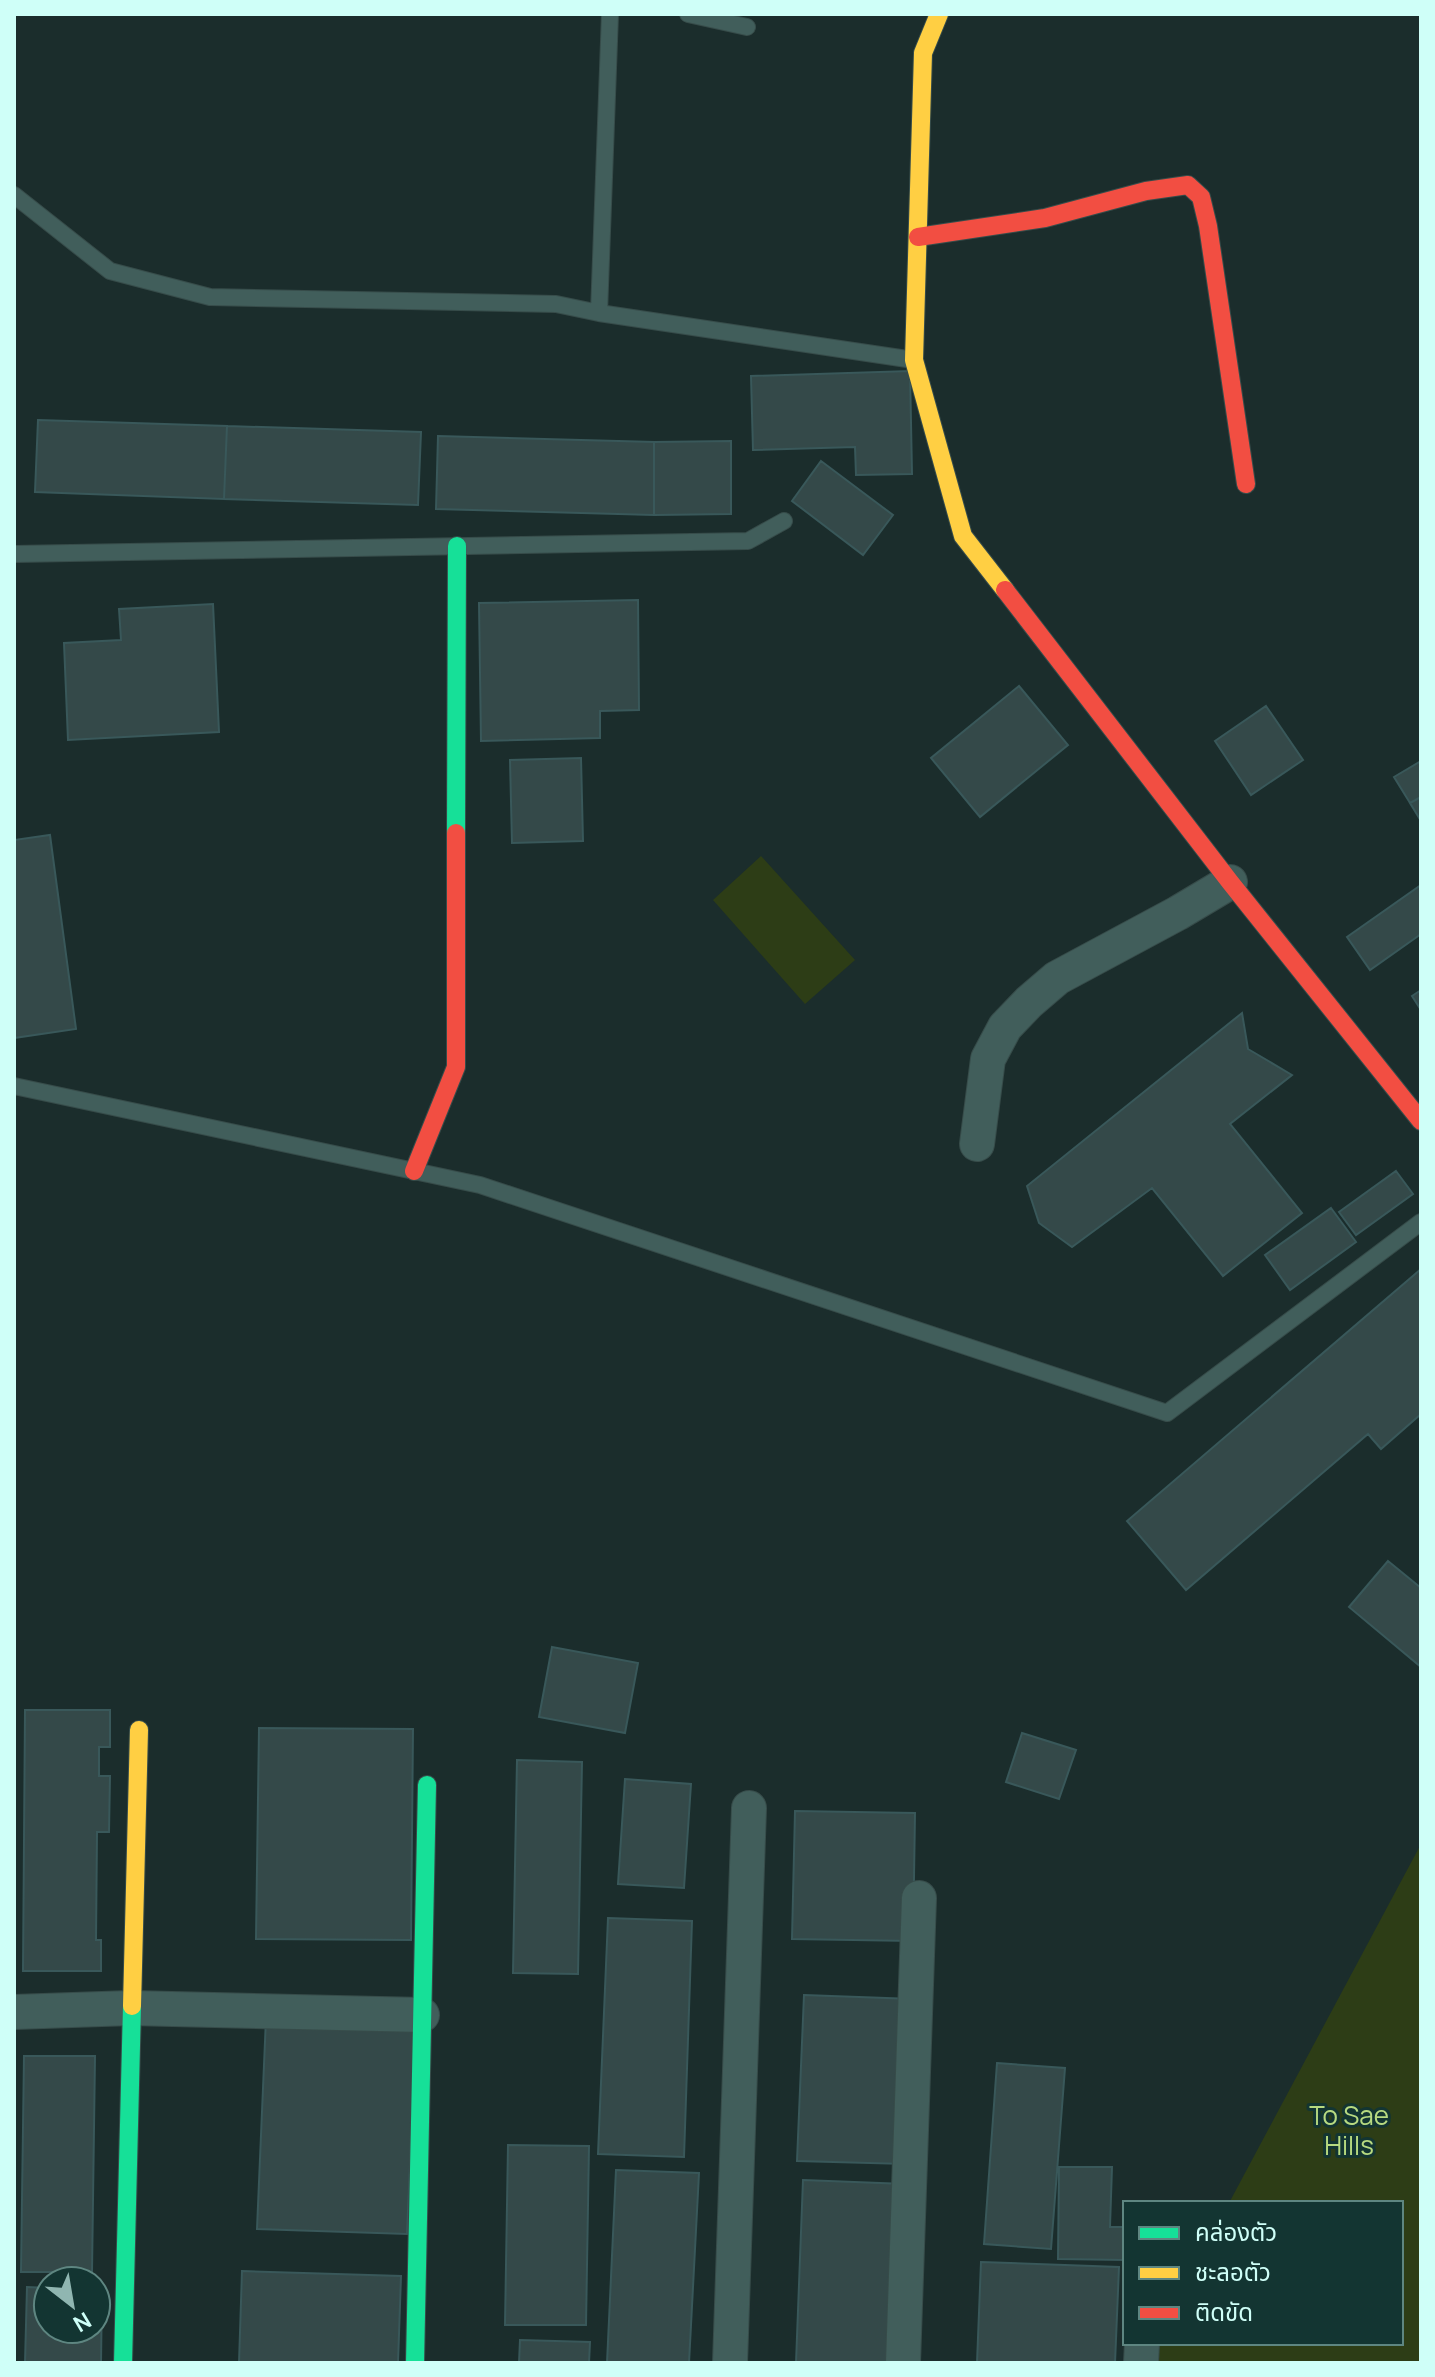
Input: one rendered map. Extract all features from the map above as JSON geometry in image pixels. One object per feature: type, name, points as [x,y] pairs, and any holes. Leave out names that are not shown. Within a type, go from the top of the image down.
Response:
[{"type":"street","points":[[939,14],[923,53],[914,360],[963,536],[1230,882],[1421,1121]]},
{"type":"street","points":[[918,237],[1045,218],[1146,191],[1188,185],[1201,197],[1208,226],[1246,484]]},
{"type":"street","points":[[414,1171],[456,1067],[457,546]]},
{"type":"street","points":[[977,1144],[988,1059],[1005,1027],[1029,1002],[1057,978],[1230,882]]},
{"type":"street","points":[[123,2363],[139,1730]]},
{"type":"street","points":[[415,2363],[427,1785]]},
{"type":"street","points":[[730,2363],[749,1808]]},
{"type":"street","points":[[903,2363],[919,1898]]},
{"type":"street","points":[[14,2012],[131,2008],[422,2015]]},
{"type":"lane","points":[[599,313],[610,14]]},
{"type":"lane","points":[[688,14],[747,27]]},
{"type":"lane","points":[[14,195],[110,271],[210,297],[556,304],[914,360]]},
{"type":"lane","points":[[14,554],[748,541],[784,521]]},
{"type":"lane","points":[[14,1086],[480,1185],[1167,1413],[1421,1222]]},
{"type":"green space","points":[[761,856],[855,960],[805,1004],[713,900]]},
{"type":"green space","name":"To Sae Hills","points":[[1421,1844],[1421,2363],[1143,2363],[1153,2345],[1403,2345],[1403,2201],[1230,2201]]},
{"type":"building","points":[[910,371],[912,474],[856,475],[855,447],[753,450],[751,376]]},
{"type":"building","points":[[38,420],[227,426],[224,499],[35,492]]},
{"type":"building","points":[[227,426],[421,432],[418,505],[224,499]]},
{"type":"building","points":[[438,436],[654,442],[654,515],[436,509]]},
{"type":"building","points":[[731,441],[731,514],[654,515],[654,442]]},
{"type":"building","points":[[821,461],[893,515],[863,555],[792,501]]},
{"type":"building","points":[[638,600],[639,710],[600,711],[600,738],[481,741],[479,603]]},
{"type":"building","points":[[213,604],[219,732],[68,740],[64,643],[121,640],[119,609]]},
{"type":"building","points":[[1019,686],[1068,745],[980,817],[931,758]]},
{"type":"building","points":[[1266,706],[1303,760],[1251,795],[1215,741]]},
{"type":"building","points":[[581,758],[583,841],[512,843],[510,760]]},
{"type":"building","points":[[1421,761],[1421,797],[1410,803],[1394,777]]},
{"type":"building","points":[[1421,797],[1421,821],[1410,803]]},
{"type":"building","points":[[50,835],[76,1029],[14,1038],[14,840]]},
{"type":"building","points":[[1421,885],[1421,934],[1370,970],[1347,937]]},
{"type":"building","points":[[1421,990],[1421,1010],[1412,996]]},
{"type":"building","points":[[1242,1013],[1248,1049],[1292,1075],[1230,1124],[1302,1213],[1223,1276],[1152,1188],[1072,1247],[1039,1223],[1027,1186]]},
{"type":"building","points":[[1396,1171],[1413,1194],[1356,1235],[1339,1212]]},
{"type":"building","points":[[1331,1208],[1356,1242],[1290,1290],[1265,1255]]},
{"type":"building","points":[[1421,1269],[1421,1414],[1381,1449],[1368,1434],[1186,1590],[1127,1521]]},
{"type":"building","points":[[1388,1561],[1421,1588],[1421,1667],[1349,1607]]},
{"type":"building","points":[[552,1647],[638,1663],[625,1733],[539,1717]]},
{"type":"building","points":[[25,1710],[110,1710],[110,1747],[99,1747],[99,1776],[110,1776],[109,1832],[97,1832],[96,1940],[101,1940],[101,1971],[23,1971]]},
{"type":"building","points":[[259,1728],[413,1729],[411,1940],[256,1939]]},
{"type":"building","points":[[1022,1733],[1076,1750],[1059,1799],[1006,1782]]},
{"type":"building","points":[[517,1760],[582,1762],[578,1974],[513,1973]]},
{"type":"building","points":[[625,1779],[691,1784],[684,1888],[618,1884]]},
{"type":"building","points":[[795,1811],[915,1813],[913,1941],[792,1939]]},
{"type":"building","points":[[608,1918],[692,1921],[684,2157],[598,2154]]},
{"type":"building","points":[[804,1995],[913,1999],[906,2164],[797,2161]]},
{"type":"building","points":[[266,2018],[416,2024],[407,2234],[257,2229]]},
{"type":"building","points":[[24,2056],[95,2056],[92,2265],[32,2265],[32,2272],[21,2272]]},
{"type":"building","points":[[997,2063],[1065,2068],[1051,2249],[984,2244]]},
{"type":"building","points":[[508,2145],[589,2146],[586,2325],[505,2325]]},
{"type":"building","points":[[1059,2167],[1112,2167],[1110,2227],[1123,2227],[1123,2260],[1058,2259]]},
{"type":"building","points":[[616,2170],[699,2173],[689,2363],[607,2363]]},
{"type":"building","points":[[803,2180],[905,2184],[897,2363],[796,2363]]},
{"type":"building","points":[[981,2262],[1119,2267],[1115,2363],[977,2363]]},
{"type":"building","points":[[242,2271],[401,2276],[398,2363],[239,2363]]},
{"type":"building","points":[[27,2287],[32,2287],[32,2345],[101,2345],[101,2363],[25,2363]]},
{"type":"building","points":[[520,2340],[590,2342],[589,2363],[519,2363]]},
{"type":"traffic: fast","points":[[456,833],[457,546]]},
{"type":"traffic: fast","points":[[415,2363],[427,1785]]},
{"type":"traffic: fast","points":[[123,2363],[132,2006]]},
{"type":"traffic: slow","points":[[939,14],[923,53],[914,360],[963,536],[1005,590]]},
{"type":"traffic: slow","points":[[132,2006],[139,1730]]},
{"type":"traffic: jam","points":[[918,237],[1045,218],[1146,191],[1188,185],[1201,197],[1208,226],[1246,484]]},
{"type":"traffic: jam","points":[[1005,590],[1230,882],[1421,1121]]},
{"type":"traffic: jam","points":[[414,1171],[456,1067],[456,833]]}]
